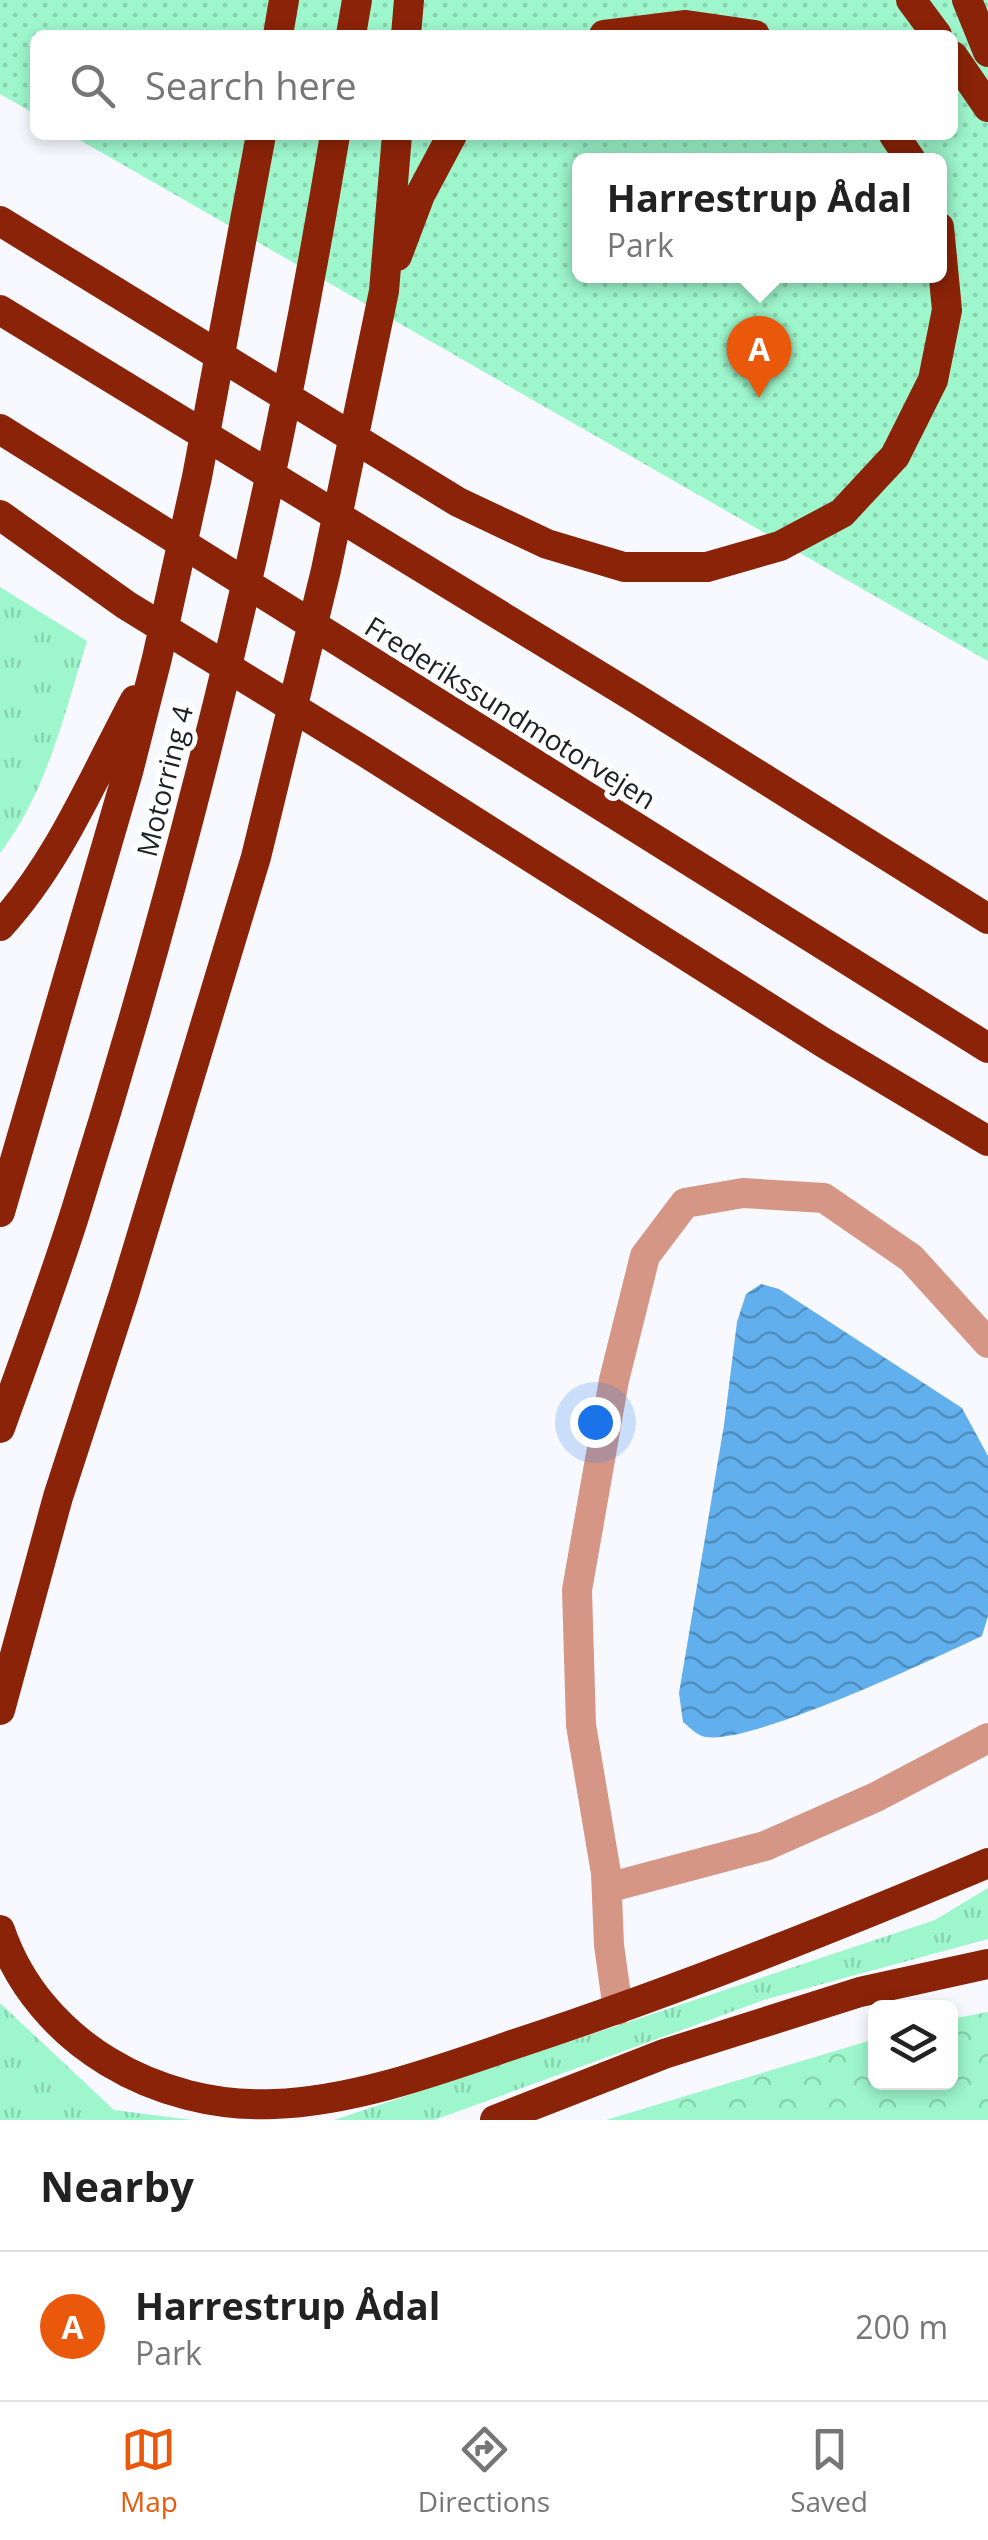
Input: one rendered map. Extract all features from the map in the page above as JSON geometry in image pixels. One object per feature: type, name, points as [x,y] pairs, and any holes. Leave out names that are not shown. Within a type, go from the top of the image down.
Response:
[{"type":"highway","points":[[279,30],[284,0]]},
{"type":"highway","points":[[352,30],[357,0]]},
{"type":"highway","points":[[406,30],[409,0]]},
{"type":"highway","points":[[911,0],[933,30]]},
{"type":"highway","points":[[967,0],[988,52]]},
{"type":"highway","points":[[641,30],[686,24],[724,30]]},
{"type":"highway","points":[[958,63],[988,107]]},
{"type":"highway","name":"Motorring 4","points":[[0,1212],[116,764],[158,658],[260,140]]},
{"type":"highway","name":"Motorring 4","points":[[0,1428],[76,1208],[191,814],[259,528],[315,256],[334,140]]},
{"type":"highway","points":[[0,1710],[58,1497],[124,1294],[256,857],[326,570],[384,291],[397,140]]},
{"type":"highway","points":[[384,291],[420,196],[449,140]]},
{"type":"highway","points":[[0,221],[458,502],[547,544],[624,567],[708,567],[780,546],[842,513],[895,456],[933,380],[947,310],[944,283]]},
{"type":"highway","points":[[0,310],[637,699],[988,919]]},
{"type":"highway","name":"Frederikssundmotorvejen","points":[[0,429],[988,1048]]},
{"type":"highway","points":[[0,515],[126,604],[824,1043],[988,1141]]},
{"type":"highway","points":[[0,543],[126,604]]},
{"type":"highway","points":[[0,926],[19,906],[116,764]]},
{"type":"highway","points":[[824,1043],[988,1164]]},
{"type":"highway","points":[[0,1635],[58,1497]]},
{"type":"highway","points":[[0,1930],[19,1971],[40,2000],[87,2048],[137,2079],[200,2100],[275,2104],[340,2094],[446,2067],[618,2010],[857,1919],[988,1864]]},
{"type":"highway","points":[[496,2120],[664,2054],[842,1997],[988,1964]]},
{"type":"lane","points":[[618,2010],[609,1945],[607,1888],[582,1725],[577,1590],[614,1380],[645,1256],[685,1203],[742,1193],[824,1198],[911,1258],[988,1343]]},
{"type":"lane","points":[[607,1888],[764,1846],[876,1797],[988,1738]]},
{"type":"green space","points":[[0,0],[988,0],[988,661],[80,140],[958,140],[958,30],[30,30],[30,111],[0,94]]},
{"type":"green space","points":[[0,587],[87,641],[42,778],[0,853]]},
{"type":"green space","points":[[988,1888],[988,1939],[767,1999],[434,2120],[334,2120],[935,1920]]},
{"type":"green space","points":[[0,2003],[114,2110],[192,2120],[0,2120]]},
{"type":"green space","points":[[988,2012],[988,2120],[606,2120],[868,2041],[868,2090],[958,2090],[958,2018]]},
{"type":"water","points":[[761,1284],[779,1289],[962,1408],[988,1456],[988,1616],[982,1636],[840,1699],[756,1729],[724,1737],[702,1736],[683,1722],[679,1693],[724,1425],[737,1322],[746,1294]]},
{"type":"place","name":"Harrestrup Ådal","points":[[759,398]]}]
